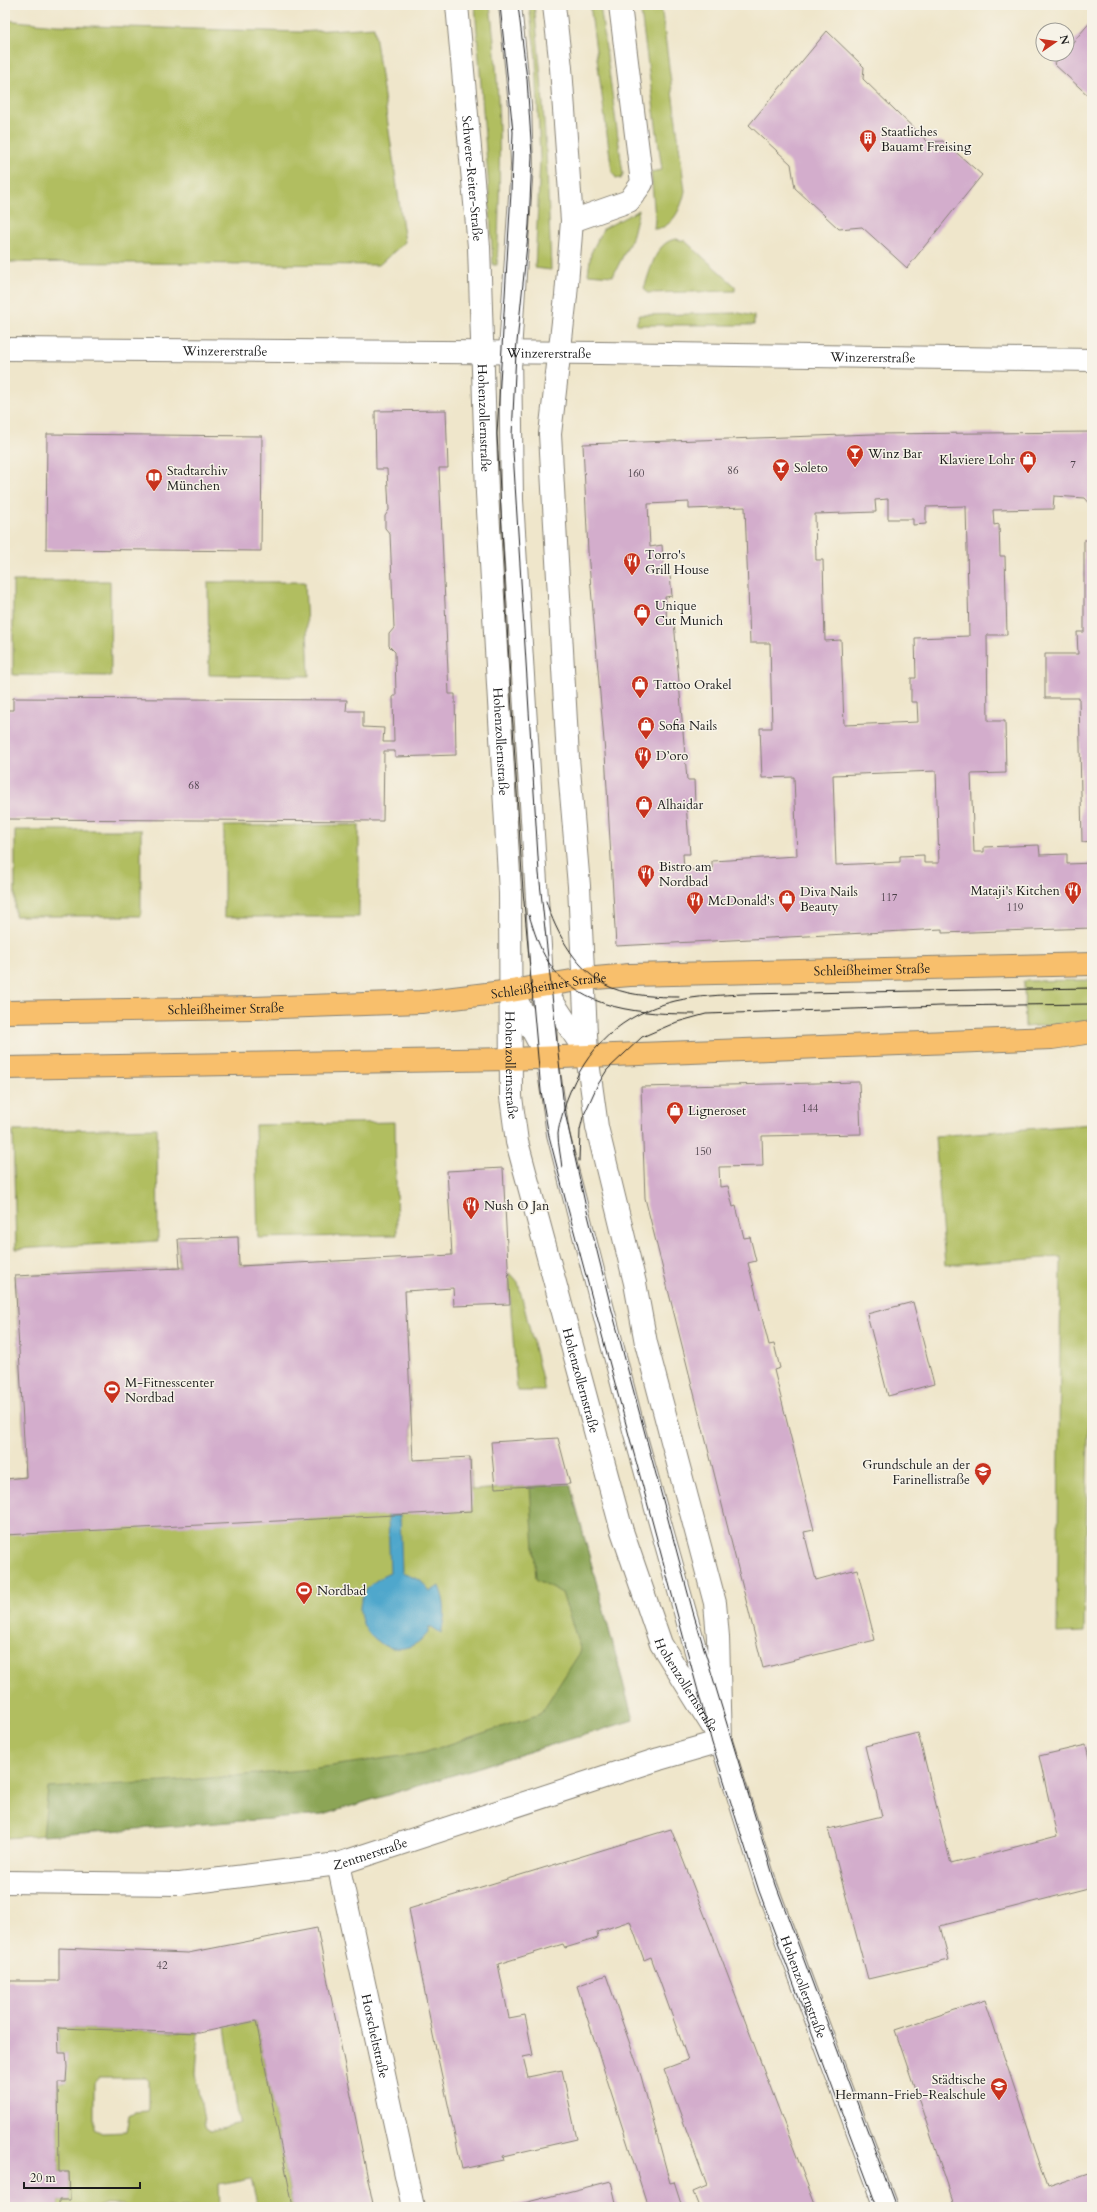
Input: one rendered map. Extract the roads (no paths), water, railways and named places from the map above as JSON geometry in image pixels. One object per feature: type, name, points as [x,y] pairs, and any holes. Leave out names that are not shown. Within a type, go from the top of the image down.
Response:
[{"type":"main road","name":"Schleißheimer Straße","points":[[5,1012],[253,1008],[421,1002],[511,991],[584,979],[630,975],[1092,964]]},
{"type":"main road","points":[[5,1068],[510,1060],[587,1055],[1052,1038],[1092,1032]]},
{"type":"street","name":"Schwere-Reiter-Straße","points":[[458,5],[479,247],[480,352]]},
{"type":"street","points":[[510,5],[520,106],[522,165],[510,352],[512,500],[538,890],[547,1058],[558,1134],[634,1430],[721,1741]]},
{"type":"street","points":[[554,5],[561,68],[572,221],[566,296],[559,353]]},
{"type":"street","points":[[572,221],[629,200],[642,183],[620,5]]},
{"type":"street","name":"Winzererstraße","points":[[5,349],[510,352],[1092,360]]},
{"type":"street","name":"Hohenzollernstraße","points":[[480,352],[510,893],[511,1097],[517,1142],[622,1531],[662,1644],[721,1741],[767,1888],[886,2207]]},
{"type":"street","points":[[483,403],[510,352]]},
{"type":"street","name":"Hohenzollernstraße","points":[[559,353],[550,434],[566,727],[579,886],[587,1055],[597,1127],[635,1283],[646,1344],[715,1603],[718,1637],[721,1741]]},
{"type":"street","points":[[542,986],[587,1055]]},
{"type":"street","points":[[511,991],[547,1058]]},
{"type":"street","name":"Zentnerstraße","points":[[5,1882],[180,1884],[338,1864],[659,1759],[721,1741]]},
{"type":"street","name":"Horscheltstraße","points":[[338,1864],[413,2207]]},
{"type":"water","points":[[400,1515],[402,1573],[420,1580],[430,1592],[439,1586],[444,1604],[444,1620],[441,1633],[432,1627],[428,1627],[428,1633],[412,1646],[395,1648],[380,1643],[368,1632],[361,1617],[361,1601],[370,1586],[390,1573],[388,1516]]},
{"type":"tram line","points":[[500,5],[513,132],[497,434],[523,891],[541,1091],[549,1136],[565,1198],[712,1743],[759,1891],[877,2207]]},
{"type":"tram line","points":[[518,5],[527,79],[532,156],[529,225],[516,352],[512,435],[539,873],[564,1108],[585,1203],[611,1307],[693,1612],[776,1885],[896,2207]]},
{"type":"tram line","points":[[546,901],[562,939],[579,963],[600,982],[628,993],[679,997]]},
{"type":"tram line","points":[[529,915],[545,957],[562,979],[578,991],[595,1000],[634,1011],[695,1014]]},
{"type":"tram line","points":[[562,1168],[558,1138],[559,1125],[567,1099],[584,1064],[595,1049],[622,1024],[656,1007],[675,1001],[718,995],[1092,988]]},
{"type":"tram line","points":[[579,1161],[580,1130],[583,1117],[597,1086],[607,1070],[642,1037],[677,1022],[706,1014],[941,1006],[1092,1004]]},
{"type":"place","name":"Staatliches Bauamt Freising","points":[[868,153]]},
{"type":"place","name":"Winz Bar","points":[[855,468]]},
{"type":"place","name":"Klaviere Lohr","points":[[1028,474]]},
{"type":"place","name":"Soleto","points":[[781,482]]},
{"type":"place","name":"Stadtarchiv München","points":[[154,492]]},
{"type":"place","name":"Torro's Grill House","points":[[632,576]]},
{"type":"place","name":"Unique Cut Munich","points":[[642,627]]},
{"type":"place","name":"Tattoo Orakel","points":[[640,699]]},
{"type":"place","name":"Sofia Nails","points":[[646,740]]},
{"type":"place","name":"D’oro","points":[[643,770]]},
{"type":"place","name":"Alhaidar","points":[[644,819]]},
{"type":"place","name":"Bistro am Nordbad","points":[[646,888]]},
{"type":"place","name":"Mataji's Kitchen","points":[[1073,905]]},
{"type":"place","name":"Diva Nails Beauty","points":[[787,913]]},
{"type":"place","name":"McDonald's","points":[[695,915]]},
{"type":"place","name":"Ligneroset","points":[[675,1125]]},
{"type":"place","name":"Nush O Jan","points":[[471,1220]]},
{"type":"place","name":"M-Fitnesscenter Nordbad","points":[[112,1404]]},
{"type":"place","name":"Grundschule an der Farinellistraße","points":[[983,1486]]},
{"type":"place","name":"Nordbad","points":[[304,1605]]},
{"type":"place","name":"Städtische Hermann-Frieb-Realschule","points":[[999,2101]]}]
